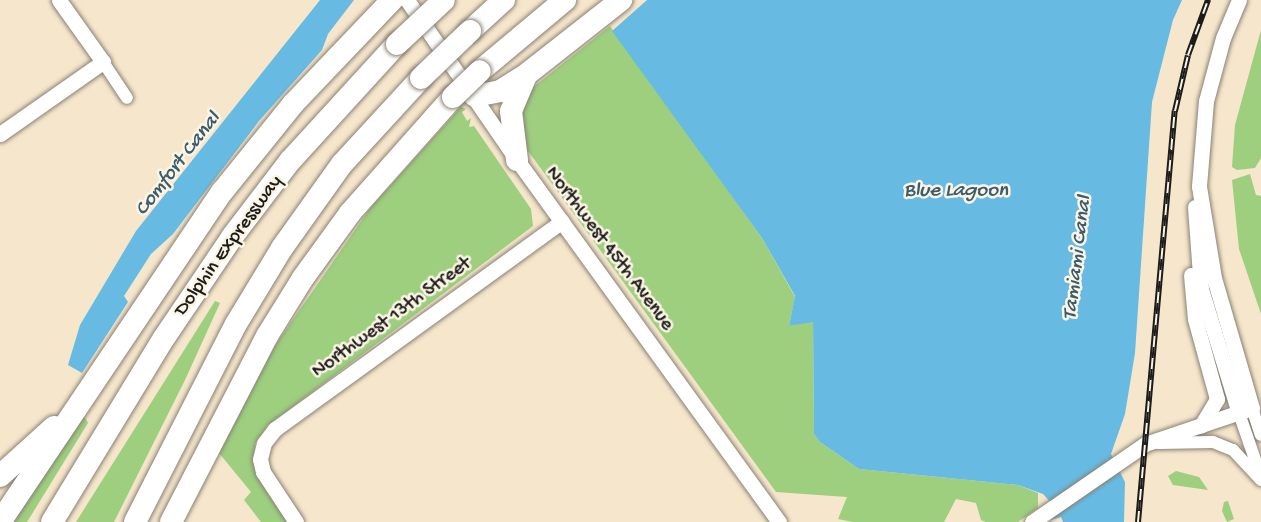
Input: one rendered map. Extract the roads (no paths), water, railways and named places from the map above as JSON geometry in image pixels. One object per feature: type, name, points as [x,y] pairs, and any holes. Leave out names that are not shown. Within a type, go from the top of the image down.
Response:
[{"type":"highway","name":"Dolphin Expressway","points":[[52,522],[164,338],[225,246],[290,162],[397,44],[444,0]]},
{"type":"highway","points":[[135,522],[236,324],[277,255],[342,164],[421,78],[504,0]]},
{"type":"highway","points":[[171,522],[267,336],[303,278],[394,158],[464,96],[480,71],[566,0]]},
{"type":"highway","points":[[464,96],[501,92],[528,74],[621,0]]},
{"type":"highway","points":[[0,522],[79,402],[241,166],[292,104],[395,1]]},
{"type":"highway","points":[[517,160],[511,111],[528,74]]},
{"type":"highway","points":[[0,476],[79,402]]},
{"type":"street","points":[[59,0],[128,98]]},
{"type":"street","points":[[1201,426],[1217,399],[1195,319],[1191,270],[1194,226],[1206,101],[1223,38],[1239,0]]},
{"type":"street","name":"Northwest 45th Avenue","points":[[395,1],[464,96],[517,160],[562,221],[779,522]]},
{"type":"street","points":[[0,134],[103,62]]},
{"type":"street","points":[[1199,186],[1214,278],[1261,478]]},
{"type":"street","name":"Northwest 13th Street","points":[[296,522],[270,484],[260,459],[264,443],[275,429],[562,221]]},
{"type":"street","points":[[1194,226],[1201,290],[1246,411],[1261,435]]},
{"type":"street","points":[[1037,519],[1130,452],[1145,444],[1246,411]]},
{"type":"street","points":[[1145,444],[1214,442],[1233,450],[1261,478]]},
{"type":"water","points":[[320,0],[354,0],[328,34],[322,50],[259,121],[173,234],[151,254],[124,296],[128,302],[82,373],[68,365],[80,325],[136,231]]},
{"type":"water","name":"Blue Lagoon","points":[[647,0],[1182,0],[1173,20],[1152,102],[1135,353],[1125,414],[1111,454],[1125,482],[1124,522],[1063,522],[1061,517],[1047,521],[1060,512],[1043,494],[1018,485],[859,469],[820,442],[814,434],[813,322],[789,326],[795,296],[762,238],[612,31]]},
{"type":"railway","points":[[1138,522],[1175,111],[1188,55],[1208,0]]},
{"type":"water label","name":"Comfort Canal","points":[[179,165]]},
{"type":"water label","name":"Tamiami Canal","points":[[1079,258]]}]
